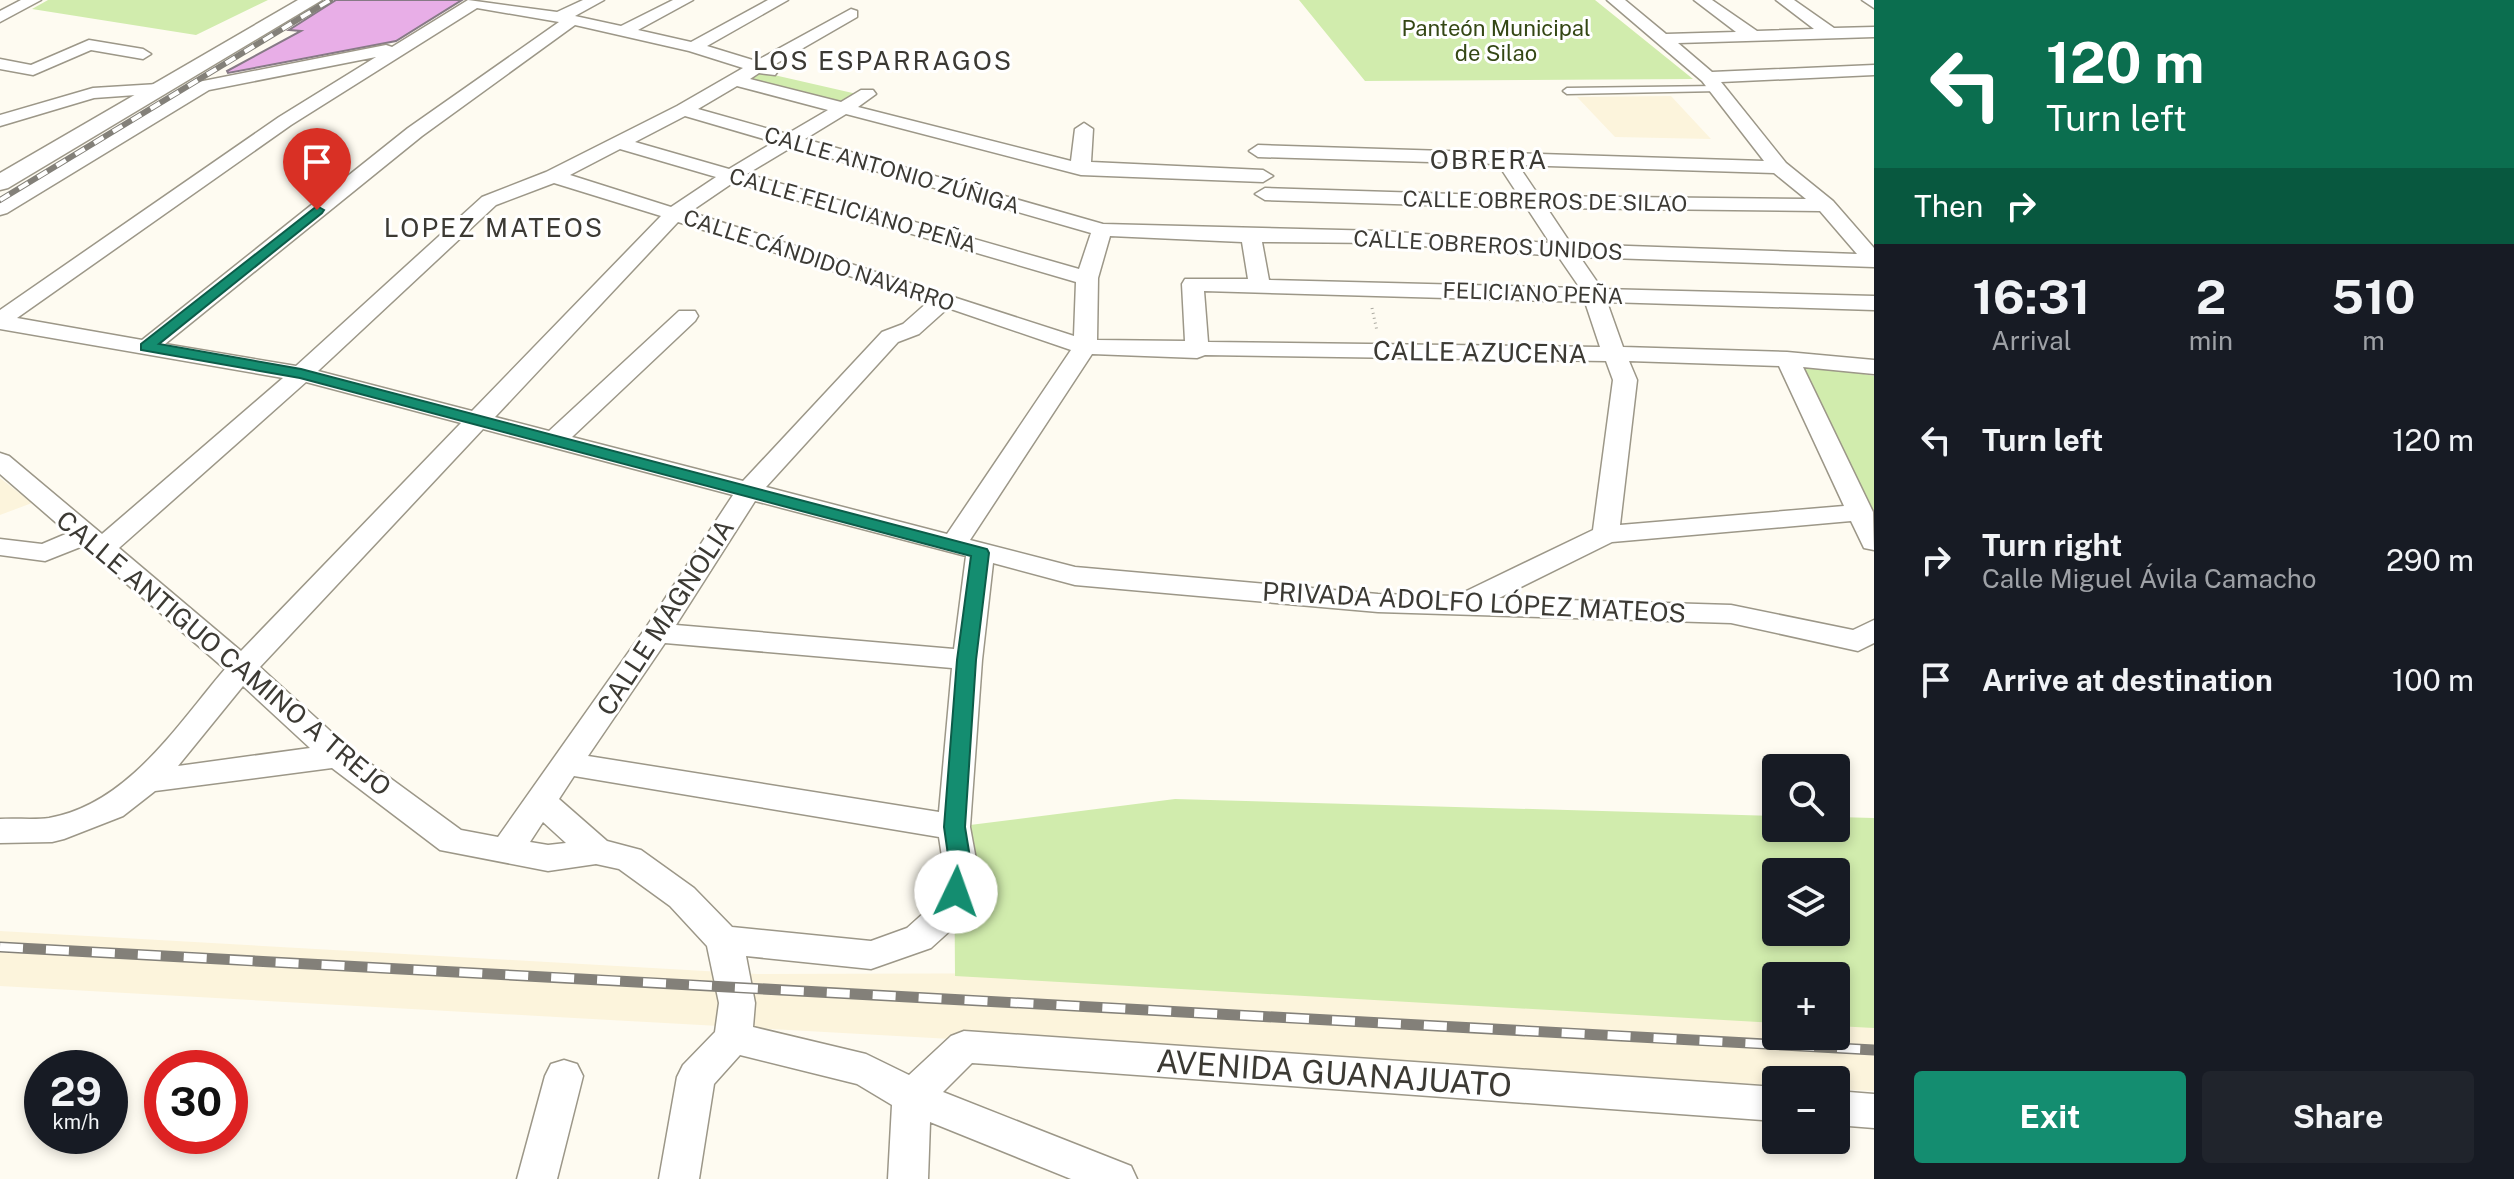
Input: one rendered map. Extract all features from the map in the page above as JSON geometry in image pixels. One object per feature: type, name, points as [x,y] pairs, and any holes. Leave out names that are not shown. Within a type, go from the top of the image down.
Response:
[{"type":"street","points":[[0,17],[33,0]]},
{"type":"street","points":[[0,183],[312,0]]},
{"type":"street","points":[[147,347],[415,132],[565,19],[596,0]]},
{"type":"street","points":[[623,31],[685,0]]},
{"type":"street","points":[[693,47],[780,0]]},
{"type":"street","points":[[1615,0],[1712,83],[1779,167],[1826,205],[1874,261]]},
{"type":"street","points":[[1702,0],[1753,36]]},
{"type":"street","points":[[1784,0],[1831,34]]},
{"type":"street","points":[[0,321],[285,121],[475,2],[693,47],[790,76]]},
{"type":"street","points":[[0,547],[45,553],[95,542],[301,374],[489,201],[553,176],[683,110],[851,14]]},
{"type":"street","points":[[1664,39],[1874,32]]},
{"type":"street","points":[[0,64],[33,70],[89,45],[143,54]]},
{"type":"street","points":[[0,209],[204,86],[403,47]]},
{"type":"street","points":[[1712,83],[1874,70]]},
{"type":"street","points":[[737,81],[839,98],[1081,169],[1269,207],[1258,142],[1504,158],[1779,167]]},
{"type":"street","points":[[0,121],[93,93],[158,89]]},
{"type":"street","points":[[0,831],[52,830],[111,808],[147,781],[242,668],[674,214],[790,141],[839,98],[867,94]]},
{"type":"street","name":"CALLE ANTONIO ZÚÑIGA","points":[[683,110],[1102,230]]},
{"type":"street","points":[[1081,169],[1084,129]]},
{"type":"street","name":"CALLE FELICIANO PEÑA","points":[[618,143],[1087,278]]},
{"type":"street","points":[[1504,158],[1595,295],[1600,319],[1625,380],[1606,534]]},
{"type":"street","name":"CALLE CÁNDIDO NAVARRO","points":[[553,176],[944,299],[1085,347]]},
{"type":"street","points":[[1367,197],[1382,237]]},
{"type":"street","name":"CALLE OBREROS DE SILAO","points":[[1269,207],[1367,197],[1826,205]]},
{"type":"street","name":"CALLE OBREROS UNIDOS","points":[[1102,230],[1251,236],[1269,207],[1382,237],[1565,250],[1874,261]]},
{"type":"street","points":[[679,1179],[696,1077],[733,1038],[737,1003],[723,940],[871,955],[919,938],[951,909],[962,876],[954,827],[967,660],[967,549],[1085,347],[1087,278],[1102,230]]},
{"type":"street","points":[[1251,236],[1260,287]]},
{"type":"street","name":"FELICIANO PEÑA","points":[[1197,351],[1193,284],[1874,303]]},
{"type":"street","name":"CALLE MAGNOLIA","points":[[506,851],[657,633],[748,491],[890,337],[911,329],[944,299]]},
{"type":"street","points":[[553,441],[687,316]]},
{"type":"street","name":"PRIVADA ADOLFO LÓPEZ MATEOS","points":[[0,321],[301,374],[1075,576],[1378,603],[1731,614],[1858,641],[1874,629]]},
{"type":"street","name":"CALLE AZUCENA","points":[[1085,347],[1197,351],[1381,349],[1614,354],[1787,359],[1874,367]]},
{"type":"street","points":[[1787,359],[1874,542]]},
{"type":"street","name":"CALLE ANTIGUO CAMINO A TREJO","points":[[0,461],[242,668],[338,756],[452,841],[548,858],[596,851],[629,859],[682,897],[723,940]]},
{"type":"street","points":[[1464,604],[1606,534],[1860,512]]},
{"type":"street","points":[[657,633],[967,660]]},
{"type":"street","points":[[147,781],[338,756]]},
{"type":"street","points":[[567,764],[954,827]]},
{"type":"street","points":[[541,801],[596,851]]},
{"type":"street","points":[[733,1038],[866,1070],[912,1097],[1117,1179]]},
{"type":"street","name":"AVENIDA GUANAJUATO","points":[[912,1097],[964,1047],[1762,1103]]},
{"type":"street","points":[[537,1179],[564,1076]]},
{"type":"street","points":[[908,1179],[912,1097]]},
{"type":"street","points":[[1850,1109],[1874,1111]]},
{"type":"lane","points":[[1567,91],[1712,83]]},
{"type":"path","points":[[1368,289],[1381,349]]},
{"type":"shaded area","points":[[1671,96],[1711,139],[1615,137],[1577,97]]},
{"type":"shaded area","points":[[0,478],[32,503],[0,515]]},
{"type":"shaded area","points":[[0,931],[757,974],[1077,973],[1762,1009],[1762,1050],[1850,1050],[1850,1014],[1874,1015],[1874,1091],[1850,1090],[1850,1066],[1762,1066],[1762,1084],[0,986]]},
{"type":"green space","points":[[48,0],[268,0],[196,35],[32,9]]},
{"type":"green space","name":"Panteón Municipal de Silao","points":[[1299,0],[1595,0],[1693,79],[1365,81]]},
{"type":"green space","points":[[761,72],[857,94],[840,103],[745,81]]},
{"type":"green space","points":[[1787,359],[1874,376],[1874,548],[1860,512]]},
{"type":"green space","points":[[1175,799],[1762,816],[1762,842],[1850,842],[1850,817],[1874,818],[1874,1028],[1850,1027],[1850,962],[1762,962],[1762,1022],[955,976],[954,827]]},
{"type":"building","points":[[336,0],[462,0],[396,41],[228,73],[301,31],[289,30]]},
{"type":"railway","points":[[0,200],[330,0]]},
{"type":"railway","points":[[0,947],[1874,1050]]},
{"type":"district","name":"LOS ESPARRAGOS","points":[[883,60]]},
{"type":"district","name":"OBRERA","points":[[1489,159]]},
{"type":"district","name":"LOPEZ MATEOS","points":[[494,227]]},
{"type":"route","points":[[317,210],[147,347],[301,374],[980,553],[967,660],[954,827],[962,876],[956,892]]}]
